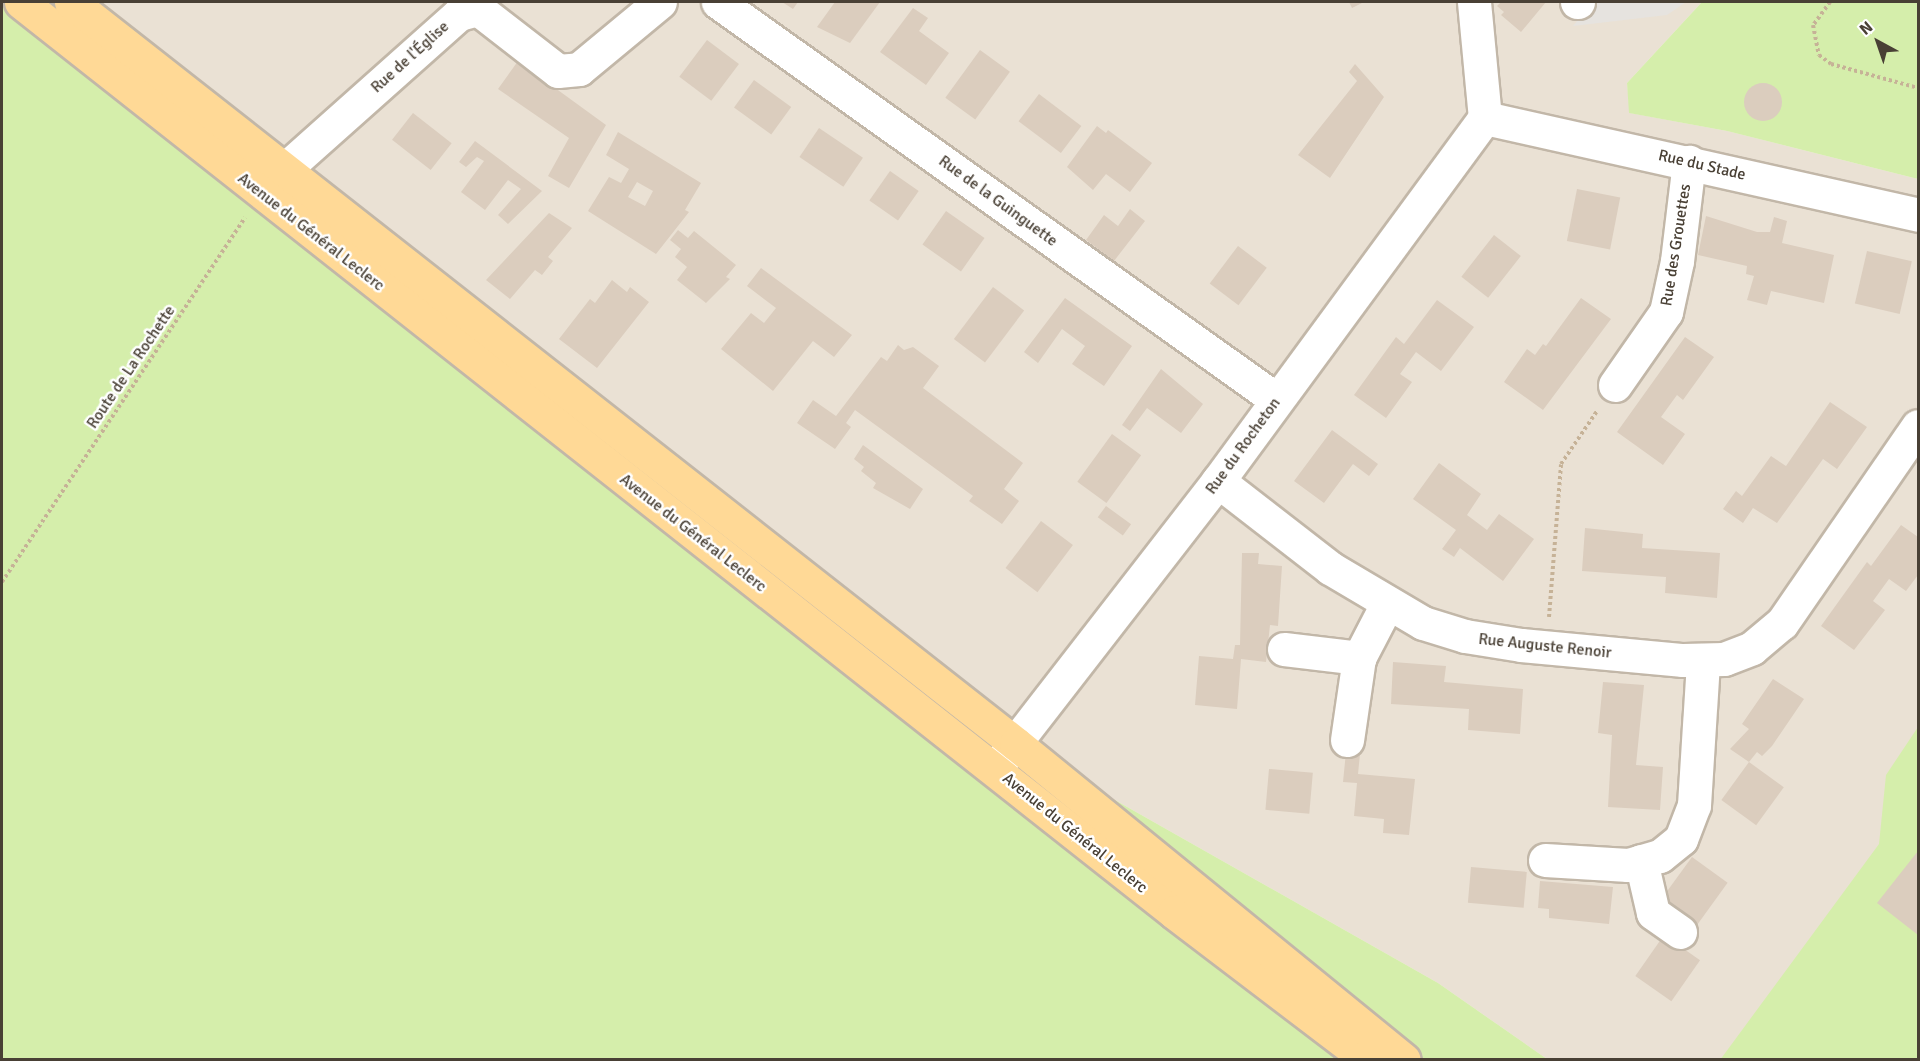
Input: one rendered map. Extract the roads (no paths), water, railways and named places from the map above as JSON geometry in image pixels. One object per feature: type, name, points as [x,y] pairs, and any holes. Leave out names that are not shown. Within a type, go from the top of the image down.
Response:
[{"type":"main road","name":"Avenue du Général Leclerc","points":[[21,2],[994,769],[1368,1059]]},
{"type":"main road","name":"Avenue du Général Leclerc","points":[[71,2],[1016,744],[1404,1059]]},
{"type":"street","name":"Rue de l'Église","points":[[285,169],[459,14],[478,9],[558,71],[579,69],[660,2]]},
{"type":"street","name":"Rue de la Guinguette","points":[[718,2],[1277,400]]},
{"type":"street","points":[[1474,2],[1485,118]]},
{"type":"street","name":"Rue du Rocheton","points":[[994,769],[1016,744],[1218,481],[1485,118]]},
{"type":"street","name":"Rue du Stade","points":[[1485,118],[1918,215]]},
{"type":"street","name":"Rue des Grouettes","points":[[1615,385],[1666,312],[1677,261],[1689,162]]},
{"type":"street","name":"Rue Auguste Renoir","points":[[1218,481],[1330,568],[1387,604],[1423,623],[1465,636],[1547,647],[1703,660],[1724,659],[1752,648],[1782,623],[1918,426]]},
{"type":"street","points":[[1347,740],[1359,658],[1387,604]]},
{"type":"street","points":[[1284,649],[1359,658]]},
{"type":"street","points":[[1545,860],[1628,865],[1660,856],[1681,839],[1694,805],[1703,660]]},
{"type":"street","points":[[1641,861],[1653,913],[1680,932]]}]
